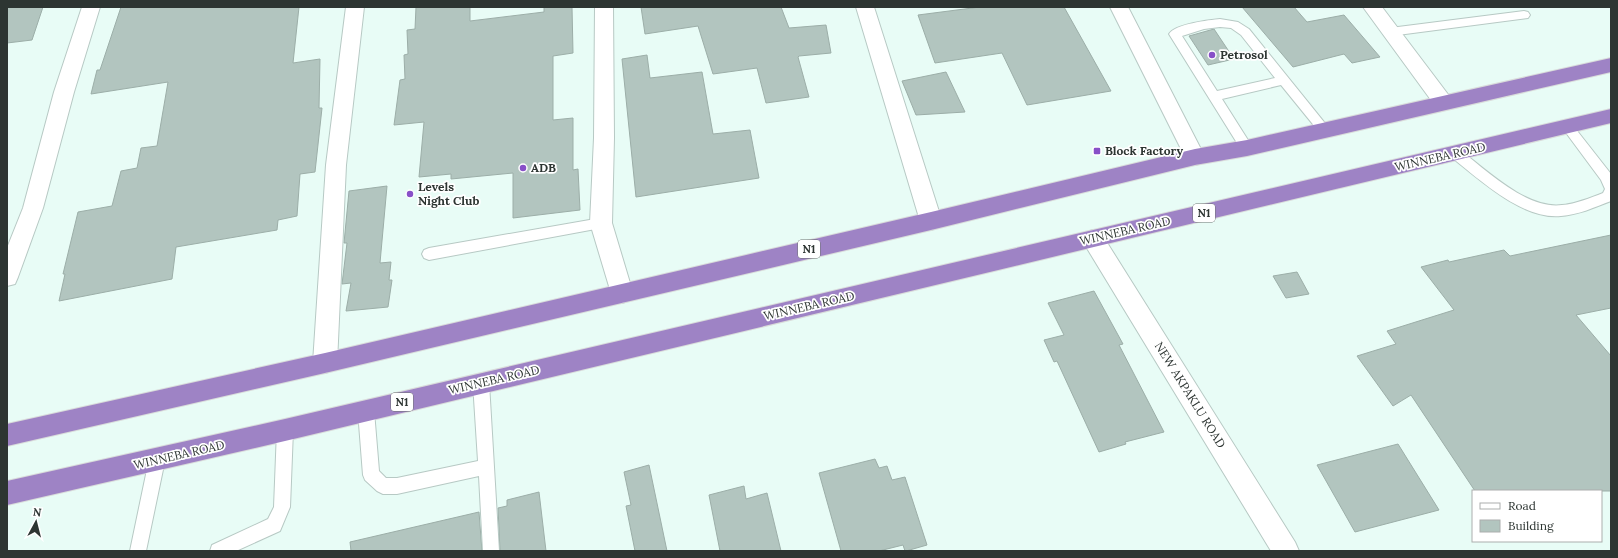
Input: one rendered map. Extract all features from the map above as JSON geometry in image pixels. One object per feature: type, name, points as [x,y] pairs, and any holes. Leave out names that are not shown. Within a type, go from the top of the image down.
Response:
[{"type":"highway","name":"N1","points":[[7,434],[325,363],[931,221],[1195,157],[1247,148],[1443,102],[1611,65]]},
{"type":"highway","name":"WINNEBA ROAD","points":[[7,493],[157,460],[366,411],[1611,116]]},
{"type":"street","points":[[7,277],[33,208],[64,92],[92,7]]},
{"type":"street","points":[[325,363],[336,165],[355,7]]},
{"type":"street","points":[[604,7],[604,138],[601,223],[622,293]]},
{"type":"street","points":[[865,7],[931,221]]},
{"type":"street","points":[[1119,7],[1195,157]]},
{"type":"street","points":[[1372,7],[1443,102]]},
{"type":"street","name":"NEW AKPAKLU ROAD","points":[[1093,239],[1286,551]]},
{"type":"lane","points":[[1390,32],[1524,15]]},
{"type":"lane","points":[[1247,148],[1175,34],[1189,28],[1223,23],[1235,26],[1245,32],[1324,130]]},
{"type":"lane","points":[[1214,96],[1284,80]]},
{"type":"lane","points":[[1456,153],[1520,201],[1540,209],[1560,211],[1608,197],[1611,189],[1606,177],[1567,126]]},
{"type":"lane","points":[[429,254],[601,223]]},
{"type":"lane","points":[[481,383],[491,551]]},
{"type":"lane","points":[[366,411],[371,475],[383,486],[397,486],[486,467]]},
{"type":"lane","points":[[218,551],[274,525],[282,506],[285,430]]},
{"type":"lane","points":[[138,551],[157,460]]},
{"type":"building","points":[[7,7],[43,7],[32,40],[7,43]]},
{"type":"building","points":[[121,7],[299,7],[293,63],[320,59],[319,108],[322,108],[315,172],[300,174],[297,216],[278,220],[277,230],[176,247],[172,279],[59,301],[65,274],[63,274],[78,212],[112,206],[121,171],[137,168],[141,148],[157,146],[168,82],[91,94],[97,70],[100,70]]},
{"type":"building","points":[[416,7],[470,7],[470,21],[544,12],[544,7],[572,7],[573,53],[553,56],[553,120],[573,118],[573,170],[578,169],[580,210],[513,218],[513,173],[451,179],[451,174],[419,177],[424,122],[394,125],[400,80],[405,79],[404,55],[408,54],[407,30],[415,29]]},
{"type":"building","points":[[641,7],[781,7],[789,28],[826,25],[831,53],[798,57],[809,97],[766,103],[757,68],[713,74],[698,26],[645,34]]},
{"type":"building","points":[[980,7],[1064,7],[1111,91],[1027,105],[1002,53],[935,63],[918,15]]},
{"type":"building","points":[[1242,7],[1294,7],[1307,22],[1344,15],[1380,57],[1352,63],[1344,54],[1293,67]]},
{"type":"building","points":[[1214,29],[1234,59],[1208,65],[1189,36]]},
{"type":"building","points":[[647,55],[650,78],[702,72],[713,134],[750,130],[759,178],[636,197],[622,59]]},
{"type":"building","points":[[946,72],[965,112],[916,115],[902,81]]},
{"type":"building","points":[[387,186],[380,263],[391,262],[389,280],[392,280],[388,307],[346,311],[351,283],[342,284],[347,243],[344,243],[349,191]]},
{"type":"building","points":[[1611,235],[1611,308],[1576,315],[1611,356],[1611,491],[1474,490],[1411,395],[1393,406],[1357,356],[1396,344],[1387,331],[1454,310],[1421,267],[1448,260],[1449,262],[1504,250],[1510,256]]},
{"type":"building","points":[[1297,272],[1309,294],[1286,298],[1273,276]]},
{"type":"building","points":[[1094,291],[1123,344],[1119,345],[1164,432],[1125,442],[1126,444],[1099,452],[1057,361],[1054,362],[1044,340],[1064,335],[1048,303]]},
{"type":"building","points":[[1398,444],[1439,510],[1355,532],[1317,465]]},
{"type":"building","points":[[875,459],[879,468],[887,466],[892,480],[905,477],[927,545],[906,551],[903,545],[879,551],[841,551],[819,473]]},
{"type":"building","points":[[649,465],[667,551],[635,551],[626,506],[631,505],[624,472]]},
{"type":"building","points":[[744,486],[746,499],[767,493],[781,551],[720,551],[709,495]]},
{"type":"building","points":[[539,492],[546,551],[500,551],[498,508],[507,506],[507,500]]},
{"type":"building","points":[[479,512],[482,551],[351,551],[350,542]]},
{"type":"place","name":"Petrosol","points":[[1212,55]]},
{"type":"place","name":"Block Factory","points":[[1097,151]]},
{"type":"place","name":"ADB","points":[[523,168]]},
{"type":"place","name":"Levels Night Club","points":[[410,194]]}]
